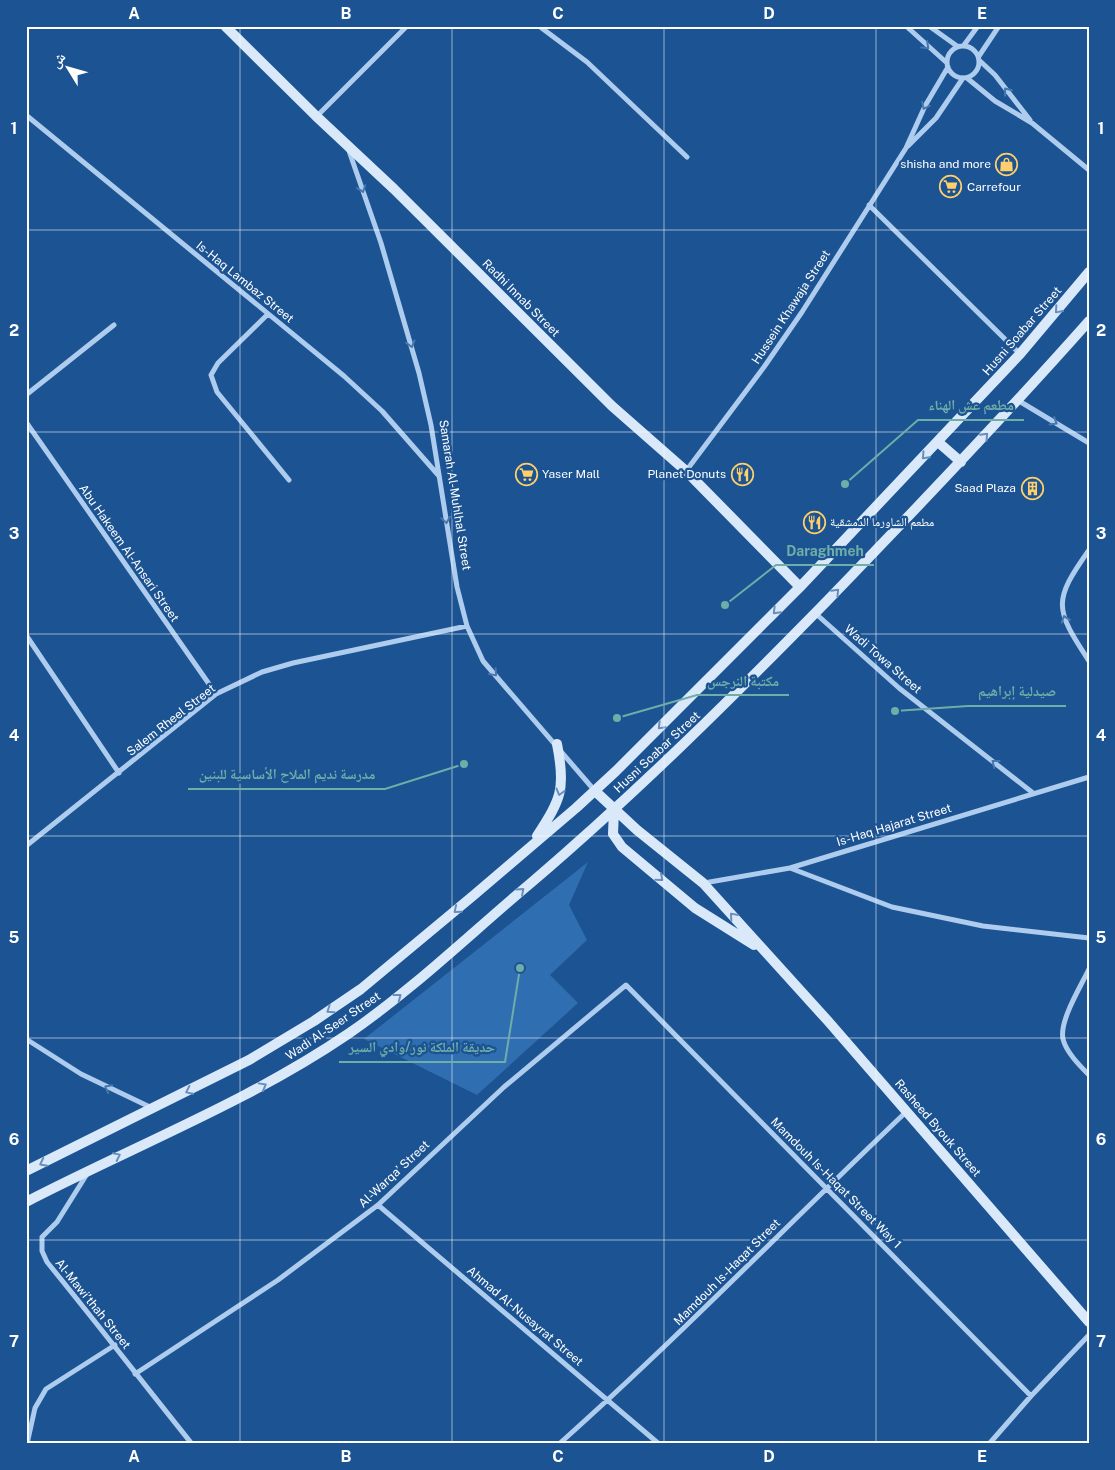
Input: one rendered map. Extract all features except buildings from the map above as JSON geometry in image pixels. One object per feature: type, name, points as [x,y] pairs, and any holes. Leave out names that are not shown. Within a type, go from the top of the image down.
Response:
[{"type":"main road","name":"Radhi Innab Street","points":[[225,26],[346,143],[583,379],[660,451],[686,471],[800,587]]},
{"type":"main road","name":"Husni Soabar Street","points":[[595,790],[800,587],[1020,354],[1089,272]]},
{"type":"main road","name":"Husni Soabar Street","points":[[614,810],[722,709],[961,462],[1089,321]]},
{"type":"main road","points":[[938,442],[961,462]]},
{"type":"main road","points":[[533,843],[560,796],[562,769],[557,744]]},
{"type":"main road","name":"Samarah Al-Muhlhal Street","points":[[595,790],[614,810]]},
{"type":"main road","name":"Wadi Al-Seer Street","points":[[26,1171],[249,1060],[361,989],[595,790]]},
{"type":"main road","name":"Wadi Al-Seer Street","points":[[26,1202],[89,1170],[240,1099],[295,1068],[350,1033],[449,956],[614,810]]},
{"type":"main road","name":"Rasheed Byouk Street","points":[[614,810],[704,883],[907,1111],[1089,1322]]},
{"type":"main road","name":"Rasheed Byouk Street","points":[[614,810],[613,834],[622,847],[696,908],[765,953]]},
{"type":"street","points":[[316,116],[407,26]]},
{"type":"street","points":[[539,26],[587,62],[687,157]]},
{"type":"street","points":[[906,26],[947,65],[954,75],[965,78],[995,101],[1032,123],[1089,170]]},
{"type":"street","points":[[929,26],[957,46]]},
{"type":"street","points":[[964,45],[978,26]]},
{"type":"street","points":[[965,78],[976,72],[980,58],[999,26]]},
{"type":"street","points":[[947,65],[949,53],[957,46],[964,45],[975,50],[1032,123]]},
{"type":"street","name":"Hussein Khawaja Street","points":[[686,471],[764,367],[906,148],[925,106],[947,65]]},
{"type":"street","name":"Hussein Khawaja Street","points":[[906,148],[936,118],[965,78]]},
{"type":"street","name":"Is-Haq Lambaz Street","points":[[26,115],[268,314],[382,411],[439,476]]},
{"type":"street","name":"Samarah Al-Muhlhal Street","points":[[346,143],[381,243],[401,309],[431,425],[457,587],[467,626],[484,661],[595,790]]},
{"type":"street","points":[[869,205],[1020,354]]},
{"type":"street","points":[[268,314],[218,363],[211,375],[217,392],[289,480]]},
{"type":"street","points":[[26,395],[114,325]]},
{"type":"street","points":[[1018,400],[1089,444]]},
{"type":"street","name":"Abu Hakeem Al-Ansari Street","points":[[26,422],[216,694]]},
{"type":"street","points":[[1089,550],[1068,579],[1061,596],[1062,610],[1070,633],[1089,661]]},
{"type":"street","name":"Wadi Towa Street","points":[[815,613],[899,688],[1033,793]]},
{"type":"street","name":"Salem Rheel Street","points":[[26,846],[216,694],[262,672],[293,663],[467,626]]},
{"type":"street","points":[[26,635],[119,773]]},
{"type":"street","name":"Is-Haq Hajarat Street","points":[[704,883],[790,868],[1089,777]]},
{"type":"street","points":[[790,868],[869,899],[926,915],[983,926],[1089,938]]},
{"type":"street","points":[[1089,969],[1063,1026],[1063,1039],[1068,1049],[1089,1075]]},
{"type":"street","name":"Mamdouh Is-Haqat Street Way 1","points":[[626,985],[1031,1396]]},
{"type":"street","name":"Al-Warqa’ Street","points":[[135,1374],[278,1280],[378,1205],[504,1087],[626,985]]},
{"type":"street","points":[[26,1038],[81,1074],[152,1108]]},
{"type":"street","name":"Mamdouh Is-Haqat Street","points":[[559,1444],[681,1332],[826,1187],[907,1111]]},
{"type":"street","name":"Al-Mawi’thah Street","points":[[89,1170],[57,1222],[42,1237],[42,1251],[47,1262],[192,1444]]},
{"type":"street","name":"Ahmad Al-Nusayrat Street","points":[[378,1205],[659,1444]]},
{"type":"street","points":[[989,1444],[1031,1396],[1089,1336]]},
{"type":"street","points":[[27,1444],[35,1408],[46,1389],[115,1345]]},
{"type":"shaded area","points":[[588,862],[569,905],[587,940],[550,975],[578,1003],[477,1095],[364,1039]]},
{"type":"place","name":"shisha and more","points":[[1007,164]]},
{"type":"place","name":"Carrefour","points":[[951,187]]},
{"type":"place","name":"Yaser Mall","points":[[526,474]]},
{"type":"place","name":"Planet Donuts","points":[[742,474]]},
{"type":"place","name":"مطعم عش الهناء","points":[[845,484]]},
{"type":"place","name":"Saad Plaza","points":[[1032,488]]},
{"type":"place","name":"مطعم الشاورما الدمشقية","points":[[814,522]]},
{"type":"place","name":"Daraghmeh","points":[[725,605]]},
{"type":"place","name":"صيدلية إبراهيم","points":[[895,711]]},
{"type":"place","name":"مكتبة النرجس","points":[[617,718]]},
{"type":"place","name":"مدرسة نديم الملاح الأساسية للبنين","points":[[464,764]]},
{"type":"place","name":"حديقة الملكة نور/وادي السير","points":[[520,968]]}]
